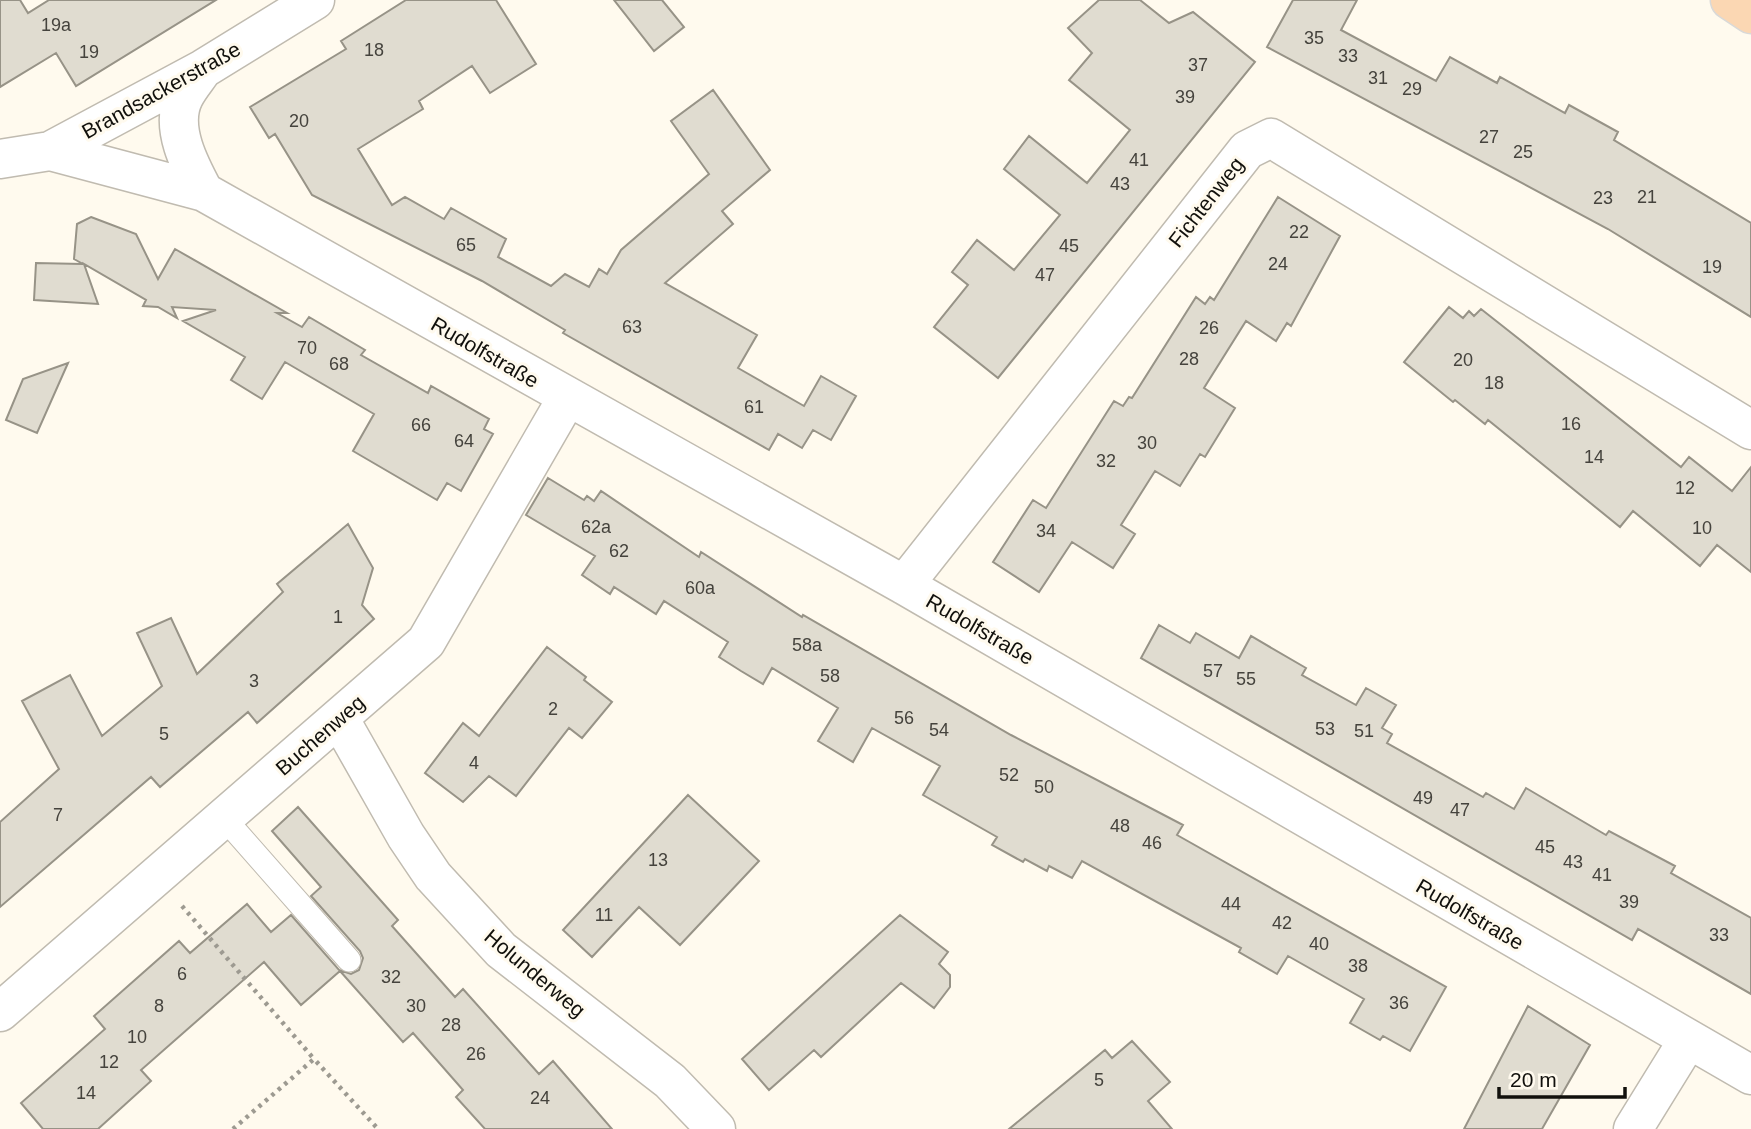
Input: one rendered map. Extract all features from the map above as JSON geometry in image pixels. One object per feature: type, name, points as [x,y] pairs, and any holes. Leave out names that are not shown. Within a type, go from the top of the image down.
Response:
[{"type":"main road","points":[[1730,0],[1751,14]]},
{"type":"street","name":"Brandsackerstraße","points":[[0,159],[50,151],[203,69],[315,0]]},
{"type":"street","points":[[203,69],[182,99],[180,128],[183,154],[204,192]]},
{"type":"street","name":"Fichtenweg","points":[[904,585],[1247,150],[1271,138],[1751,430]]},
{"type":"street","name":"Rudolfstraße","points":[[50,151],[204,192],[904,585],[1751,1075]]},
{"type":"street","name":"Buchenweg","points":[[0,1012],[426,642],[567,398]]},
{"type":"street","name":"Holunderweg","points":[[339,718],[406,836],[433,876],[458,904],[501,950],[670,1081],[716,1129]]},
{"type":"street","points":[[1633,1129],[1688,1040]]},
{"type":"lane","points":[[224,818],[349,960]]},
{"type":"path","points":[[156,877],[378,1129]]},
{"type":"path","points":[[233,1129],[314,1059]]},
{"type":"building","points":[[0,0],[20,0],[28,13],[49,0],[216,0],[76,86],[56,53],[0,87]]},
{"type":"building","points":[[406,0],[496,0],[536,64],[490,93],[472,66],[419,101],[423,109],[358,149],[392,205],[405,197],[444,219],[451,208],[506,239],[498,257],[551,286],[565,274],[589,287],[599,269],[607,274],[621,250],[709,174],[671,121],[713,90],[770,170],[722,211],[733,224],[665,283],[757,335],[738,368],[804,406],[821,376],[856,396],[831,440],[813,430],[802,448],[778,434],[769,450],[563,333],[565,330],[482,281],[312,195],[275,134],[269,138],[250,107],[346,49],[341,41]]},
{"type":"building","points":[[614,0],[662,0],[684,27],[654,51]]},
{"type":"building","points":[[1099,0],[1140,0],[1169,23],[1193,12],[1255,62],[998,378],[934,327],[968,285],[952,272],[977,240],[1014,270],[1060,215],[1004,169],[1029,136],[1087,183],[1130,130],[1069,80],[1092,53],[1068,28]]},
{"type":"building","points":[[1293,0],[1357,0],[1341,30],[1436,81],[1450,57],[1497,83],[1500,77],[1565,113],[1569,105],[1618,132],[1614,140],[1751,223],[1751,317],[1608,229],[1267,47]]},
{"type":"building","points":[[1278,197],[1340,236],[1291,326],[1287,323],[1276,341],[1246,321],[1204,388],[1235,408],[1205,457],[1200,454],[1180,486],[1155,471],[1121,525],[1135,534],[1113,568],[1072,542],[1039,592],[993,562],[1033,500],[1046,508],[1114,401],[1123,406],[1129,397],[1132,398],[1196,297],[1205,304],[1210,297],[1214,300]]},
{"type":"building","points":[[91,217],[136,234],[158,279],[175,249],[287,313],[277,313],[302,327],[309,317],[365,350],[361,355],[428,393],[431,386],[489,419],[484,429],[493,434],[461,491],[447,483],[437,500],[353,451],[374,414],[285,362],[262,399],[231,380],[245,357],[183,321],[216,310],[172,307],[177,318],[158,307],[143,306],[146,300],[84,264],[98,304],[34,300],[36,263],[83,264],[74,259],[77,224]]},
{"type":"building","points":[[1449,307],[1463,318],[1469,311],[1474,316],[1481,309],[1681,467],[1689,457],[1732,491],[1751,467],[1751,572],[1717,545],[1700,566],[1633,511],[1620,527],[1488,420],[1485,424],[1455,400],[1453,402],[1404,362]]},
{"type":"building","points":[[68,363],[37,433],[6,420],[23,379]]},
{"type":"building","points":[[548,478],[584,500],[587,496],[594,501],[601,491],[699,557],[701,552],[802,617],[803,615],[1011,735],[1183,825],[1177,835],[1446,987],[1410,1051],[1383,1036],[1380,1040],[1350,1023],[1364,999],[1288,956],[1277,974],[1239,952],[1241,948],[1082,861],[1072,878],[1049,866],[1047,871],[1025,859],[1023,862],[992,845],[997,837],[923,795],[940,766],[872,728],[853,762],[818,741],[838,708],[772,668],[763,684],[741,671],[719,657],[728,642],[664,601],[656,614],[614,587],[610,594],[582,575],[595,556],[526,515]]},
{"type":"building","points":[[348,524],[373,568],[362,605],[374,619],[257,723],[248,712],[160,787],[151,777],[0,907],[0,822],[59,769],[22,701],[70,675],[102,736],[162,686],[137,633],[171,618],[197,674],[283,592],[277,584]]},
{"type":"building","points":[[1159,625],[1190,643],[1196,633],[1239,658],[1251,636],[1306,668],[1302,675],[1356,705],[1366,688],[1396,705],[1382,728],[1392,734],[1387,743],[1483,797],[1486,793],[1514,809],[1526,788],[1606,835],[1609,831],[1675,866],[1671,873],[1751,918],[1751,994],[1638,929],[1632,940],[1141,658]]},
{"type":"building","points":[[547,647],[586,677],[584,680],[612,702],[582,738],[569,728],[516,796],[489,776],[463,802],[425,773],[463,723],[479,736]]},
{"type":"building","points":[[688,795],[759,861],[680,945],[639,907],[592,957],[563,930]]},
{"type":"building","points":[[298,807],[398,920],[392,926],[455,997],[463,989],[539,1074],[553,1061],[612,1129],[485,1129],[456,1097],[463,1090],[413,1033],[403,1042],[340,971],[301,1005],[264,962],[141,1070],[151,1081],[98,1129],[43,1129],[21,1103],[105,1029],[94,1016],[179,941],[190,953],[247,904],[271,932],[291,915],[339,970],[351,974],[359,970],[363,958],[360,951],[311,896],[321,887],[272,831]]},
{"type":"building","points":[[900,915],[948,952],[939,964],[950,975],[950,987],[934,1008],[901,983],[821,1057],[814,1050],[769,1090],[742,1059]]},
{"type":"building","points":[[1528,1006],[1590,1045],[1542,1129],[1464,1129]]},
{"type":"building","points":[[1132,1041],[1170,1082],[1148,1101],[1172,1129],[1009,1129],[1105,1050],[1112,1058]]}]
